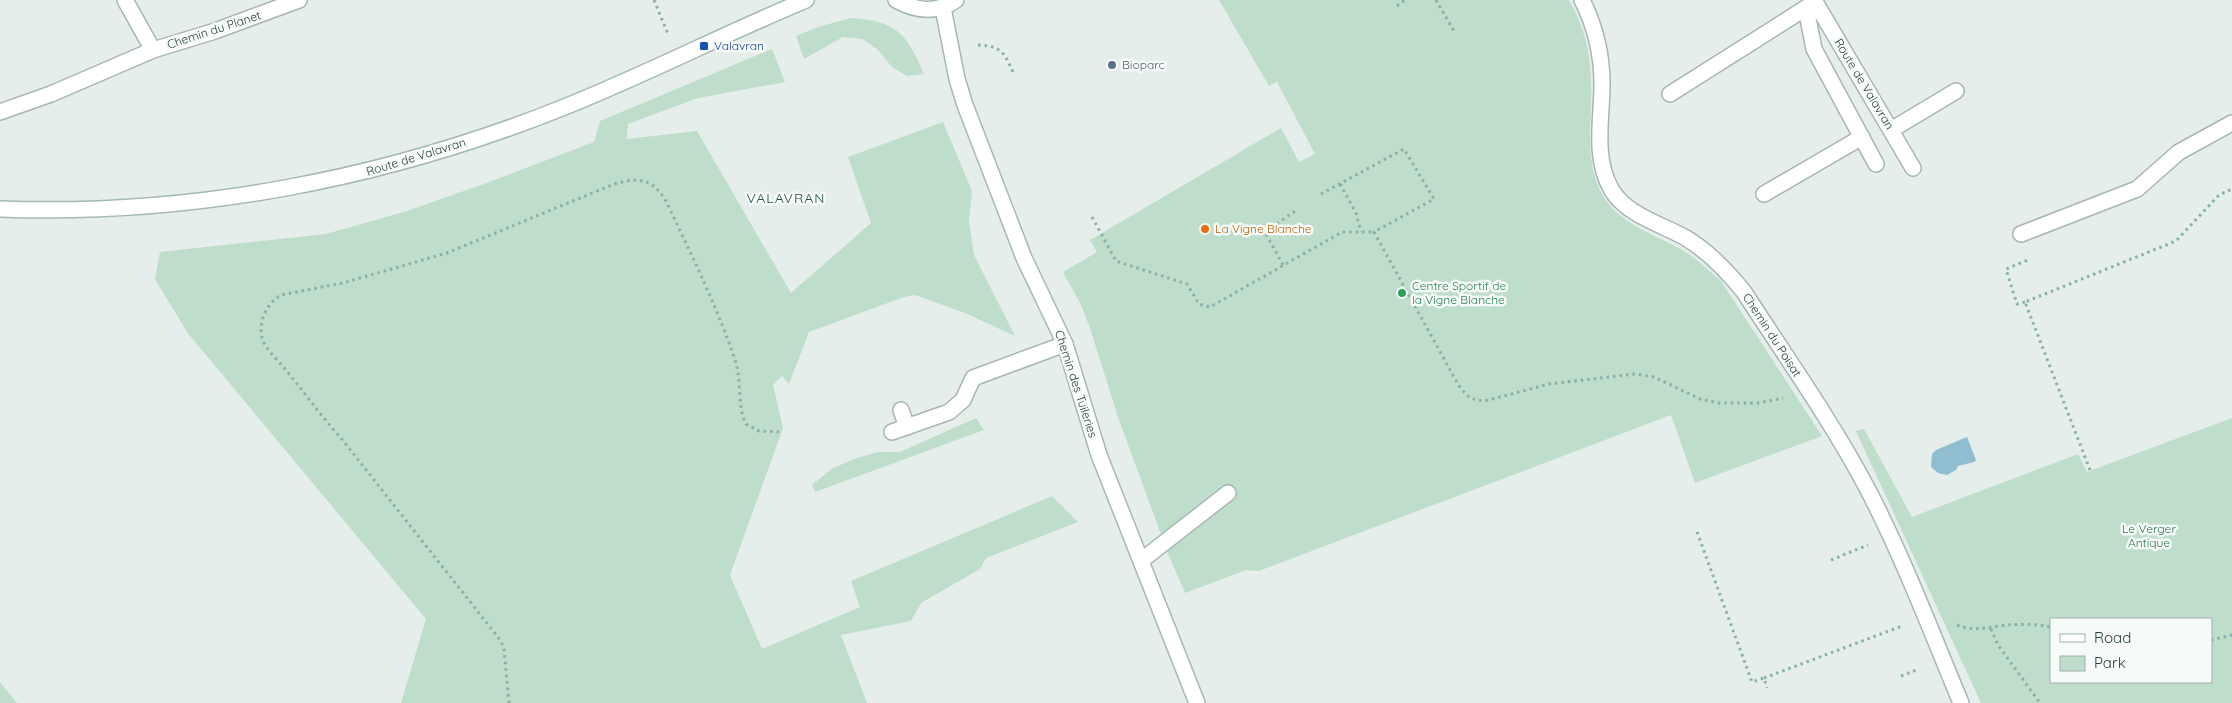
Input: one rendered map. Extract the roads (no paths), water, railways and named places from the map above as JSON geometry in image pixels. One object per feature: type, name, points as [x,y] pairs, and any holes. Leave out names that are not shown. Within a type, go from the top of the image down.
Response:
[{"type":"street","name":"Chemin du Planet","points":[[125,0],[153,50],[215,31],[299,0]]},
{"type":"street","name":"Route de Valavran","points":[[0,209],[80,210],[206,201],[295,188],[369,172],[480,138],[562,108],[806,0]]},
{"type":"street","points":[[896,0],[910,8],[926,11],[943,8],[956,0]]},
{"type":"street","name":"Chemin du Poisat","points":[[1582,0],[1598,44],[1602,84],[1600,153],[1605,176],[1611,188],[1616,196],[1632,210],[1704,250],[1744,292],[1836,434],[1863,481],[1924,614],[1961,703]]},
{"type":"street","points":[[1670,94],[1812,4],[1814,49],[1876,164]]},
{"type":"street","name":"Route de Valavran","points":[[1812,4],[1914,168]]},
{"type":"street","name":"Chemin des Tuileries","points":[[943,8],[957,79],[966,105],[1032,276],[1066,344],[1099,455],[1197,703]]},
{"type":"street","points":[[0,112],[51,94],[153,50]]},
{"type":"street","points":[[1891,130],[1956,91]]},
{"type":"street","points":[[2021,234],[2138,189],[2179,152],[2232,123]]},
{"type":"street","points":[[1764,194],[1862,137]]},
{"type":"street","points":[[892,432],[949,412],[963,400],[973,378],[1066,344]]},
{"type":"street","points":[[901,410],[907,427]]},
{"type":"street","points":[[1142,560],[1228,493]]},
{"type":"water","points":[[1967,437],[1976,460],[1974,462],[1958,466],[1956,470],[1947,475],[1938,473],[1931,467],[1932,454],[1936,450]]},
{"type":"place","name":"Valavran","points":[[704,46]]},
{"type":"place","name":"Bioparc","points":[[1112,65]]},
{"type":"place","name":"La Vigne Blanche","points":[[1205,229]]},
{"type":"place","name":"Centre Sportif de la Vigne Blanche","points":[[1402,293]]},
{"type":"district","name":"VALAVRAN","points":[[786,198]]},
{"type":"park label","name":"Le Verger Antique","points":[[2149,536]]}]
